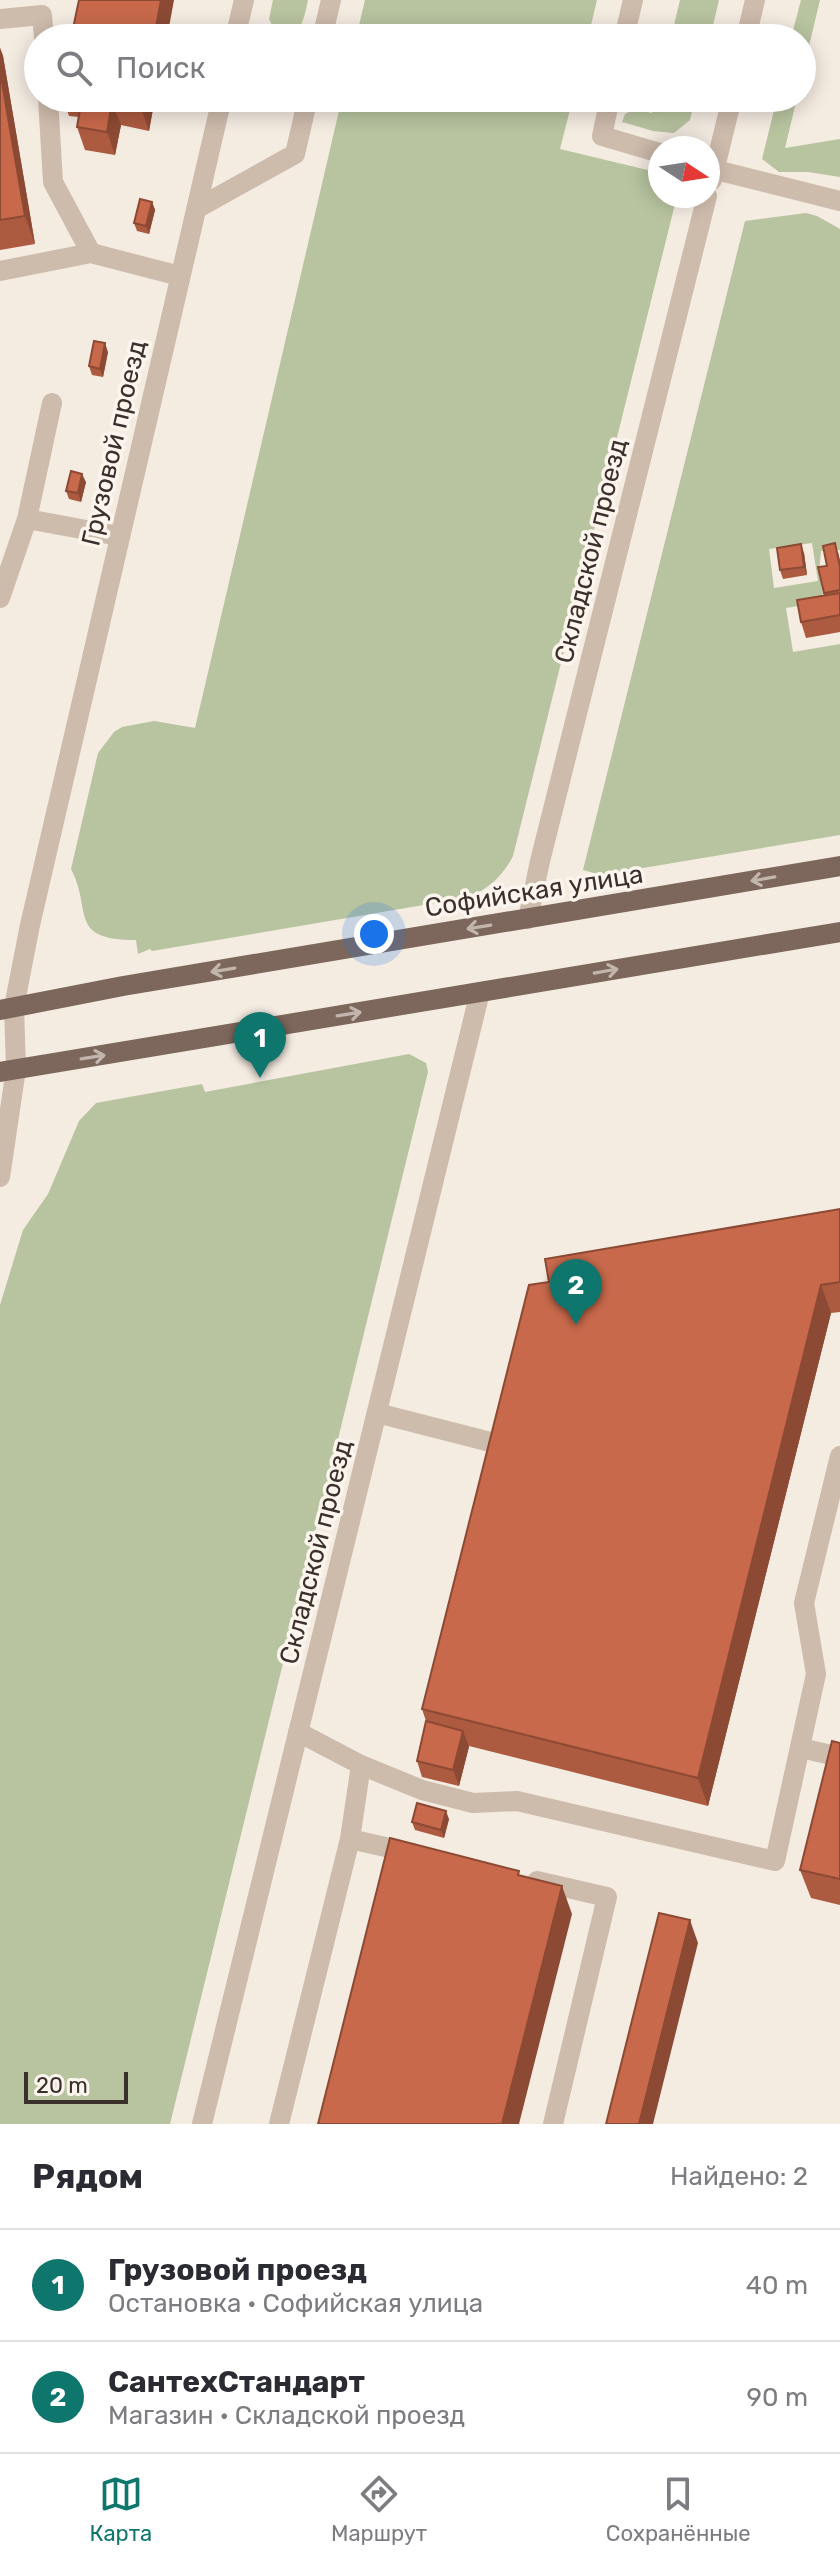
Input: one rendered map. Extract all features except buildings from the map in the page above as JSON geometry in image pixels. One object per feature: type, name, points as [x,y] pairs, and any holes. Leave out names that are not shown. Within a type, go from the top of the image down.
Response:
[{"type":"main road","name":"Софийская улица","points":[[7,1009],[123,986],[840,866]]},
{"type":"main road","points":[[8,1071],[840,932]]},
{"type":"street","points":[[238,24],[244,0]]},
{"type":"street","points":[[325,24],[331,0]]},
{"type":"street","points":[[627,24],[633,0]]},
{"type":"street","points":[[749,24],[755,0]]},
{"type":"street","points":[[0,19],[48,8]]},
{"type":"street","points":[[49,112],[53,182],[91,253]]},
{"type":"street","name":"Грузовой проезд","points":[[0,1177],[8,1071],[7,1009],[219,112]]},
{"type":"street","points":[[196,209],[295,154],[305,112]]},
{"type":"street","points":[[607,112],[602,136],[648,149]]},
{"type":"street","name":"Складской проезд","points":[[720,139],[728,112]]},
{"type":"street","points":[[720,171],[840,201]]},
{"type":"street","name":"Складской проезд","points":[[528,919],[705,208]]},
{"type":"street","points":[[0,271],[91,253],[180,276]]},
{"type":"street","points":[[0,598],[27,519],[52,403]]},
{"type":"street","points":[[27,519],[119,536]]},
{"type":"street","name":"Складской проезд","points":[[202,2124],[480,992]]},
{"type":"street","points":[[377,1413],[506,1446]]},
{"type":"street","points":[[298,1732],[361,1765],[422,1790],[473,1803],[517,1801],[775,1861],[816,1674],[804,1603],[839,1462]]},
{"type":"street","points":[[801,1748],[840,1757]]},
{"type":"street","points":[[279,2124],[350,1839],[361,1765]]},
{"type":"street","points":[[350,1839],[433,1857]]},
{"type":"street","points":[[520,1877],[607,1897],[553,2124]]},
{"type":"green space","points":[[273,0],[308,0],[301,24],[272,24],[269,19]]},
{"type":"green space","points":[[365,0],[597,0],[591,24],[359,24]]},
{"type":"green space","points":[[680,0],[719,0],[713,24],[674,24]]},
{"type":"green space","points":[[801,0],[820,0],[814,24],[795,24]]},
{"type":"green space","points":[[339,112],[569,112],[560,149],[648,170],[648,208],[674,208],[513,856],[494,882],[465,898],[150,949],[138,954],[136,940],[114,939],[91,929],[71,869],[98,753],[114,732],[122,727],[154,721],[195,728]]},
{"type":"green space","points":[[629,112],[692,112],[690,120],[674,133],[622,122]]},
{"type":"green space","points":[[774,112],[794,112],[785,148],[840,139],[840,177],[779,172],[762,159]]},
{"type":"green space","points":[[806,213],[840,229],[840,550],[821,551],[819,572],[824,602],[786,608],[793,652],[840,644],[840,835],[601,875],[583,870],[745,221]],"holes":[[[812,543],[818,581],[774,588],[769,549]]]},
{"type":"green space","points":[[409,1054],[426,1063],[428,1072],[170,2124],[0,2124],[0,1305],[23,1230],[48,1194],[79,1121],[96,1103],[202,1084],[205,1092]]},
{"type":"place","name":"Грузовой проезд","points":[[260,1078]]},
{"type":"place","name":"СантехСтандарт","points":[[576,1325]]}]
